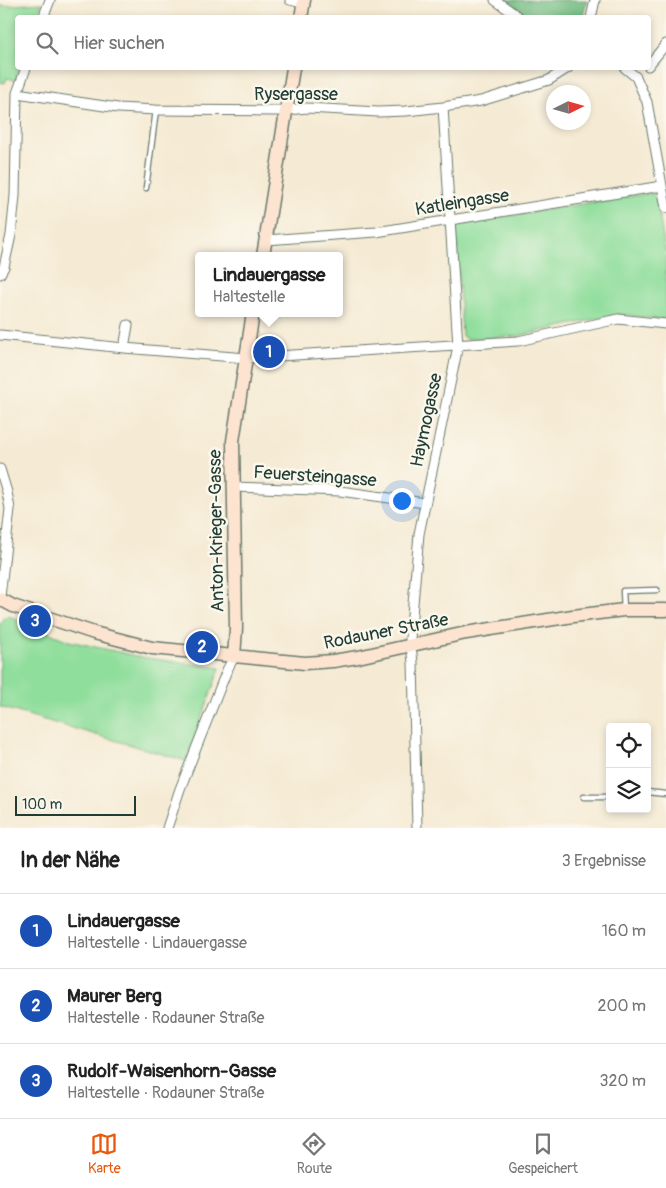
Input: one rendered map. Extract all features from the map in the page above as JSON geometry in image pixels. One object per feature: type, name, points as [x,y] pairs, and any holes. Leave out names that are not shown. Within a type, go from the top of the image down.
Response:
[{"type":"main road","points":[[302,15],[304,1]]},
{"type":"main road","points":[[264,252],[293,70]]},
{"type":"main road","name":"Anton-Krieger-Gasse","points":[[234,657],[236,628],[232,441],[253,317]]},
{"type":"main road","name":"Rodauner Straße","points":[[0,598],[18,607],[94,633],[152,648],[305,663],[333,661],[466,633],[520,624],[624,610],[666,610]]},
{"type":"street","points":[[45,15],[50,0]]},
{"type":"street","points":[[290,0],[304,1]]},
{"type":"street","points":[[495,0],[516,15]]},
{"type":"street","points":[[592,15],[595,0]]},
{"type":"street","points":[[651,62],[666,44]]},
{"type":"street","points":[[0,274],[4,267],[12,235],[15,196],[17,93],[25,70]]},
{"type":"street","name":"Rysergasse","points":[[17,93],[118,108],[279,111],[321,108],[378,112],[443,107],[481,101],[549,80],[565,70]]},
{"type":"street","points":[[627,70],[636,77],[647,102],[666,208]]},
{"type":"street","points":[[636,77],[644,70]]},
{"type":"street","name":"Haymogasse","points":[[417,828],[413,671],[410,646],[417,550],[458,346],[443,107]]},
{"type":"street","name":"Katleingasse","points":[[266,240],[376,232],[662,186]]},
{"type":"street","points":[[0,336],[246,358],[518,341],[623,319],[666,324]]},
{"type":"street","points":[[124,348],[128,326]]},
{"type":"street","points":[[0,469],[10,509],[0,598]]},
{"type":"street","name":"Feuersteingasse","points":[[233,488],[340,491],[425,504]]},
{"type":"street","name":"Anton-Krieger-Gasse","points":[[167,828],[183,781],[227,670],[234,657]]},
{"type":"lane","points":[[146,188],[156,110]]},
{"type":"lane","points":[[624,610],[623,591],[657,590]]},
{"type":"lane","points":[[651,792],[666,794]]},
{"type":"lane","points":[[584,796],[606,797]]},
{"type":"green space","points":[[505,0],[587,0],[583,15],[524,15]]},
{"type":"green space","points":[[42,3],[38,15],[15,15],[15,70],[18,70],[15,80],[7,78],[5,83],[0,82],[0,6]]},
{"type":"green space","points":[[651,193],[656,196],[666,255],[666,320],[619,314],[518,336],[466,339],[462,336],[456,228],[459,224]]},
{"type":"green space","points":[[9,616],[69,641],[141,657],[220,668],[186,761],[0,707],[0,625],[4,617]]},
{"type":"place","name":"Lindauergasse","points":[[269,352]]},
{"type":"place","name":"Rudolf-Waisenhorn-Gasse","points":[[35,621]]},
{"type":"place","name":"Maurer Berg","points":[[202,647]]}]
